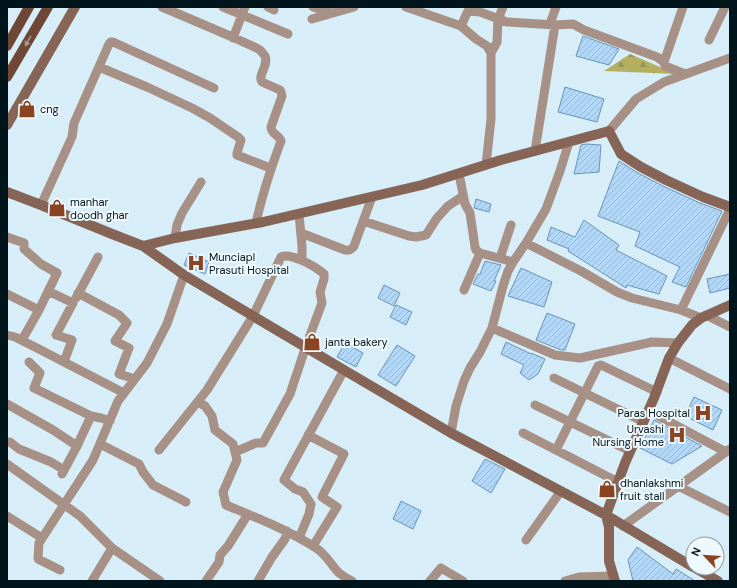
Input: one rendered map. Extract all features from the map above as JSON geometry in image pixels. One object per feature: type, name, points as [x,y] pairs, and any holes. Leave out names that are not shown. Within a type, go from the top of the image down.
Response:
[{"type":"main road","points":[[7,46],[29,7]]},
{"type":"main road","points":[[7,78],[48,7]]},
{"type":"street","points":[[7,125],[75,7]]},
{"type":"street","points":[[162,7],[261,51],[265,56],[266,65],[260,78],[262,82],[280,90],[282,94],[271,127],[272,132],[279,137],[280,141],[270,168],[256,223]]},
{"type":"street","points":[[223,7],[243,11],[288,34]]},
{"type":"street","points":[[313,7],[332,13]]},
{"type":"street","points":[[312,19],[344,8],[354,7]]},
{"type":"street","points":[[406,7],[461,26],[487,46],[490,53],[491,119],[486,165]]},
{"type":"street","points":[[490,53],[497,42],[498,19],[503,7]]},
{"type":"street","points":[[535,151],[552,25],[556,7]]},
{"type":"street","points":[[664,62],[683,7]]},
{"type":"street","points":[[709,40],[725,7]]},
{"type":"street","points":[[233,38],[243,11]]},
{"type":"street","points":[[461,26],[468,11],[480,12],[507,22],[552,25],[573,24],[584,30],[658,57],[664,62],[665,66],[684,74]]},
{"type":"street","points":[[41,205],[72,137],[74,123],[109,44],[113,42],[214,88]]},
{"type":"street","points":[[144,246],[175,238],[256,223],[422,186],[486,165],[609,131],[636,99],[664,82],[730,58]]},
{"type":"street","points":[[99,67],[147,87],[210,118],[241,140],[237,155],[270,168]]},
{"type":"street","points":[[609,131],[621,154],[641,167],[666,180],[730,208],[681,310]]},
{"type":"street","points":[[451,432],[456,406],[464,381],[492,328],[508,270],[546,209],[569,142]]},
{"type":"street","points":[[459,174],[465,204],[470,213],[476,250],[480,253],[513,262]]},
{"type":"street","points":[[175,238],[177,225],[182,213],[201,182]]},
{"type":"street","points":[[7,192],[144,246],[184,275],[306,346],[344,370],[451,432],[606,515],[685,562]]},
{"type":"street","points":[[363,221],[409,236],[421,237],[426,235],[437,218],[448,206],[463,196]]},
{"type":"street","points":[[301,233],[344,250],[351,250],[354,246],[372,197]]},
{"type":"street","points":[[298,214],[301,233],[302,260]]},
{"type":"street","points":[[500,258],[511,225]]},
{"type":"street","points":[[7,236],[24,243],[24,249],[41,264],[57,273],[22,340]]},
{"type":"street","points":[[526,243],[581,271],[617,292],[632,298],[704,317],[730,327]]},
{"type":"street","points":[[464,290],[480,253]]},
{"type":"street","points":[[159,450],[207,390],[253,316],[281,257],[285,255],[302,260],[324,274],[320,292],[322,303],[290,394],[263,443],[256,443],[235,452]]},
{"type":"street","points":[[64,362],[72,340],[56,335],[98,256]]},
{"type":"street","points":[[60,570],[38,559],[39,543],[93,460],[118,401],[147,363],[167,324],[184,275]]},
{"type":"street","points":[[48,291],[73,303]]},
{"type":"street","points":[[78,293],[118,315],[127,323],[115,341],[129,348],[119,374],[135,379]]},
{"type":"street","points":[[7,294],[39,310]]},
{"type":"street","points":[[565,581],[579,577],[614,578],[609,561],[609,527],[606,515],[630,451],[657,392],[669,358],[692,325],[704,317],[730,305]]},
{"type":"street","points":[[492,328],[556,356],[580,358],[652,342],[678,343]]},
{"type":"street","points":[[7,335],[22,340],[124,393]]},
{"type":"street","points":[[669,358],[730,389]]},
{"type":"street","points":[[29,362],[40,373],[34,388],[91,416],[110,422]]},
{"type":"street","points":[[556,450],[598,366],[601,365],[657,392]]},
{"type":"street","points":[[299,538],[309,514],[311,504],[303,492],[295,489],[284,480],[344,370]]},
{"type":"street","points":[[554,378],[644,422]]},
{"type":"street","points":[[198,402],[205,406],[212,416],[215,430],[233,444],[237,460],[223,492],[226,505],[286,531],[318,549],[338,572],[352,581]]},
{"type":"street","points":[[7,404],[54,430],[77,446]]},
{"type":"street","points":[[535,405],[630,451]]},
{"type":"street","points":[[623,526],[727,453],[648,411]]},
{"type":"street","points":[[7,442],[10,442],[19,449],[51,462],[63,472],[91,416]]},
{"type":"street","points":[[523,433],[618,482]]},
{"type":"street","points":[[308,435],[344,454],[322,497],[337,507],[313,546]]},
{"type":"street","points":[[100,444],[139,464],[153,485],[186,502]]},
{"type":"street","points":[[7,464],[80,516],[112,548],[160,581]]},
{"type":"street","points":[[678,486],[730,512]]},
{"type":"street","points":[[526,540],[561,491]]},
{"type":"street","points":[[206,581],[218,562],[220,555],[228,546],[248,514]]},
{"type":"street","points":[[7,516],[42,538]]},
{"type":"street","points":[[258,581],[272,557],[285,539],[286,531]]},
{"type":"street","points":[[92,581],[112,548]]},
{"type":"street","points":[[430,581],[441,568],[463,581]]},
{"type":"green space","points":[[630,54],[676,74],[604,71]]},
{"type":"building","points":[[583,36],[619,49],[609,65],[576,56]]},
{"type":"building","points":[[565,87],[604,99],[597,122],[558,112]]},
{"type":"building","points":[[581,145],[601,145],[599,172],[574,174]]},
{"type":"building","points":[[619,161],[663,186],[700,203],[722,211],[686,287],[672,282],[680,267],[635,246],[640,232],[598,216]]},
{"type":"building","points":[[476,199],[491,204],[489,212],[474,208]]},
{"type":"building","points":[[584,220],[619,245],[616,250],[667,276],[659,294],[627,285],[626,288],[568,251],[569,249],[547,240],[551,227],[575,237]]},
{"type":"building","points":[[189,253],[209,262],[205,274],[184,265]]},
{"type":"building","points":[[485,261],[501,265],[491,291],[473,284],[478,274],[480,274]]},
{"type":"building","points":[[521,268],[552,282],[544,307],[508,296]]},
{"type":"building","points":[[730,274],[730,288],[710,293],[707,279]]},
{"type":"building","points":[[384,285],[400,293],[394,306],[378,298]]},
{"type":"building","points":[[396,305],[412,312],[406,325],[390,317]]},
{"type":"building","points":[[547,313],[575,324],[565,350],[561,350],[536,340]]},
{"type":"building","points":[[506,342],[545,359],[538,374],[529,380],[520,373],[524,365],[501,354]]},
{"type":"building","points":[[345,343],[363,353],[356,367],[337,357]]},
{"type":"building","points":[[397,345],[415,356],[396,386],[378,375]]},
{"type":"building","points":[[694,397],[722,410],[713,430],[685,416]]},
{"type":"building","points":[[654,420],[702,446],[672,464],[640,448]]},
{"type":"building","points":[[485,459],[505,469],[491,493],[472,481]]},
{"type":"building","points":[[401,501],[421,511],[413,529],[393,519]]},
{"type":"building","points":[[637,547],[673,574],[676,569],[695,581],[633,581],[628,560]]},
{"type":"place","name":"cng","points":[[27,109]]},
{"type":"place","name":"manhar doodh ghar","points":[[57,208]]},
{"type":"place","name":"Munciapl Prasuti Hospital","points":[[196,263]]},
{"type":"place","name":"janta bakery","points":[[312,342]]},
{"type":"place","name":"Paras Hospital","points":[[703,413]]},
{"type":"place","name":"Urvashi Nursing Home","points":[[677,435]]},
{"type":"place","name":"dhanlakshmi fruit stall","points":[[607,489]]}]
